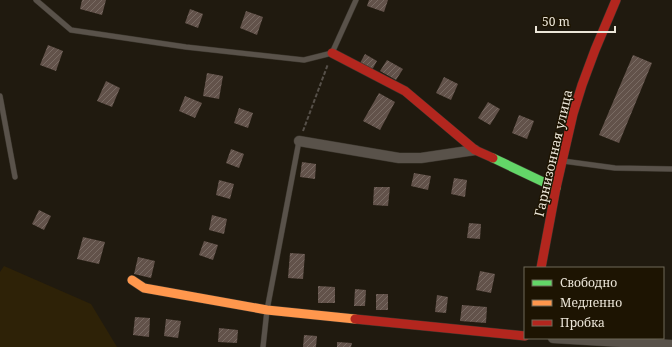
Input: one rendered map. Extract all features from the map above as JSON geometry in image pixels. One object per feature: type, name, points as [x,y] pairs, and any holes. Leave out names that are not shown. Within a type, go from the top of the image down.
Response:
[{"type":"street","name":"Гарнизонная улица","points":[[542,267],[556,188],[573,114],[595,50],[615,1]]},
{"type":"street","points":[[332,54],[405,91],[475,150],[556,188]]},
{"type":"street","points":[[299,141],[399,158],[421,158],[475,150]]},
{"type":"street","points":[[132,280],[144,288],[267,310],[524,339]]},
{"type":"street","points":[[570,339],[672,345]]},
{"type":"lane","points":[[36,0],[72,30],[186,47],[304,60],[332,54],[356,0]]},
{"type":"lane","points":[[0,96],[15,177]]},
{"type":"lane","points":[[263,347],[267,310],[299,141]]},
{"type":"lane","points":[[562,161],[615,168],[672,169]]},
{"type":"path","points":[[299,141],[332,54]]},
{"type":"shaded area","points":[[4,266],[91,304],[117,347],[0,347],[0,272]]},
{"type":"building","points":[[82,0],[106,0],[102,15],[80,9]]},
{"type":"building","points":[[369,0],[388,0],[384,12],[367,6]]},
{"type":"building","points":[[190,9],[203,14],[198,28],[185,23]]},
{"type":"building","points":[[246,11],[263,17],[257,35],[240,28]]},
{"type":"building","points":[[48,45],[63,51],[56,71],[40,65]]},
{"type":"building","points":[[365,54],[377,61],[372,70],[360,63]]},
{"type":"building","points":[[633,55],[652,63],[619,143],[599,135]]},
{"type":"building","points":[[387,60],[403,69],[396,80],[380,71]]},
{"type":"building","points":[[207,73],[223,76],[219,99],[203,96]]},
{"type":"building","points":[[444,77],[458,84],[451,100],[436,93]]},
{"type":"building","points":[[106,81],[120,88],[112,107],[97,101]]},
{"type":"building","points":[[379,93],[395,102],[380,130],[363,121]]},
{"type":"building","points":[[185,96],[202,103],[195,118],[179,111]]},
{"type":"building","points":[[488,102],[500,109],[490,125],[478,118]]},
{"type":"building","points":[[239,108],[253,113],[248,128],[234,123]]},
{"type":"building","points":[[519,115],[534,121],[527,139],[512,133]]},
{"type":"building","points":[[231,149],[244,154],[239,168],[226,163]]},
{"type":"building","points":[[302,162],[316,164],[315,179],[300,177]]},
{"type":"building","points":[[414,173],[431,176],[428,190],[411,186]]},
{"type":"building","points":[[454,178],[467,180],[465,197],[451,194]]},
{"type":"building","points":[[219,180],[234,184],[230,199],[216,195]]},
{"type":"building","points":[[374,187],[390,187],[388,206],[373,205]]},
{"type":"building","points":[[39,210],[51,216],[44,230],[32,224]]},
{"type":"building","points":[[212,215],[227,219],[224,234],[209,230]]},
{"type":"building","points":[[469,223],[481,224],[480,239],[467,238]]},
{"type":"building","points":[[83,237],[105,242],[99,264],[77,259]]},
{"type":"building","points":[[204,241],[218,245],[213,260],[199,255]]},
{"type":"building","points":[[290,253],[305,254],[303,279],[288,278]]},
{"type":"building","points":[[138,257],[155,261],[151,278],[134,274]]},
{"type":"building","points":[[480,271],[495,274],[491,293],[476,290]]},
{"type":"building","points":[[318,286],[335,287],[335,303],[318,303]]},
{"type":"building","points":[[355,289],[366,290],[365,306],[354,306]]},
{"type":"building","points":[[376,294],[388,294],[388,310],[376,310]]},
{"type":"building","points":[[437,295],[448,297],[446,313],[435,312]]},
{"type":"building","points":[[462,305],[487,307],[486,323],[460,321]]},
{"type":"building","points":[[135,317],[150,318],[149,337],[133,335]]},
{"type":"building","points":[[166,319],[181,321],[178,338],[164,336]]},
{"type":"building","points":[[219,328],[238,330],[237,343],[218,342]]},
{"type":"building","points":[[304,335],[317,336],[316,347],[303,347]]},
{"type":"building","points":[[337,342],[352,343],[351,347],[337,347]]},
{"type":"traffic: fast","points":[[493,158],[556,188]]},
{"type":"traffic: slow","points":[[132,280],[144,288],[267,310],[355,319]]},
{"type":"traffic: jam","points":[[541,267],[556,188],[573,114],[595,50],[616,0]]},
{"type":"traffic: jam","points":[[332,53],[405,91],[475,150],[493,158]]},
{"type":"traffic: jam","points":[[355,319],[524,336]]}]
